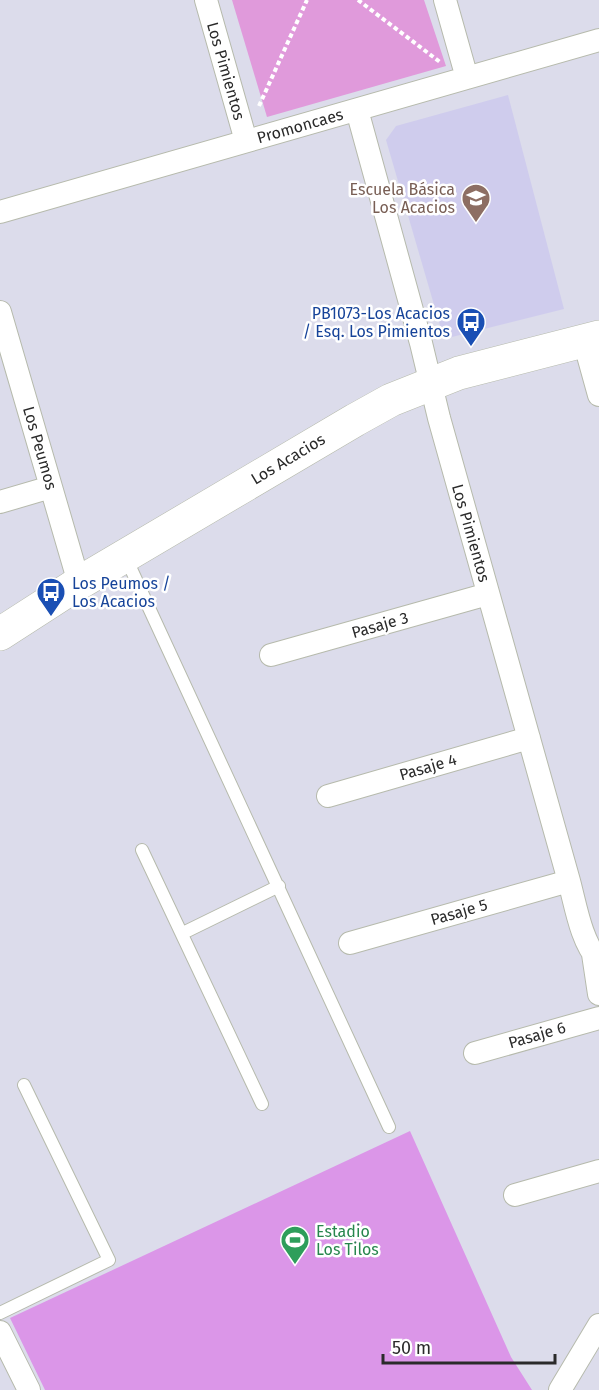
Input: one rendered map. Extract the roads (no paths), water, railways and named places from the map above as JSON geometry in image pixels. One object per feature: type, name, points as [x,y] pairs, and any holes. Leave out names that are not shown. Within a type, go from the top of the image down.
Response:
[{"type":"street","name":"Los Pimientos","points":[[206,0],[246,141]]},
{"type":"street","points":[[445,0],[464,67]]},
{"type":"street","name":"Promoncaes","points":[[0,212],[357,110],[464,67],[599,40]]},
{"type":"street","name":"Los Pimientos","points":[[357,110],[441,427],[569,881],[590,919],[599,994]]},
{"type":"street","name":"Los Peumos","points":[[0,312],[79,583]]},
{"type":"street","points":[[591,339],[599,395]]},
{"type":"street","name":"Los Acacios","points":[[0,634],[79,583],[391,400],[431,383],[490,364],[591,339]]},
{"type":"street","points":[[0,502],[51,487]]},
{"type":"street","name":"Pasaje 3","points":[[271,656],[488,594]]},
{"type":"street","name":"Pasaje 4","points":[[328,796],[529,738]]},
{"type":"street","name":"Pasaje 5","points":[[350,943],[569,881]]},
{"type":"street","name":"Pasaje 6","points":[[475,1053],[599,1018]]},
{"type":"street","points":[[515,1195],[599,1171]]},
{"type":"street","points":[[560,1390],[599,1325]]},
{"type":"street","points":[[0,1332],[29,1390]]},
{"type":"lane","points":[[125,556],[389,1127]]},
{"type":"lane","points":[[142,850],[262,1104]]},
{"type":"lane","points":[[183,933],[279,886]]},
{"type":"lane","points":[[0,1313],[109,1260],[24,1085]]},
{"type":"place","name":"Escuela Básica Los Acacios","points":[[476,224]]},
{"type":"place","name":"PB1073-Los Acacios / Esq. Los Pimientos","points":[[471,348]]},
{"type":"place","name":"Los Peumos / Los Acacios","points":[[51,618]]},
{"type":"place","name":"Estadio Los Tilos","points":[[295,1266]]}]
